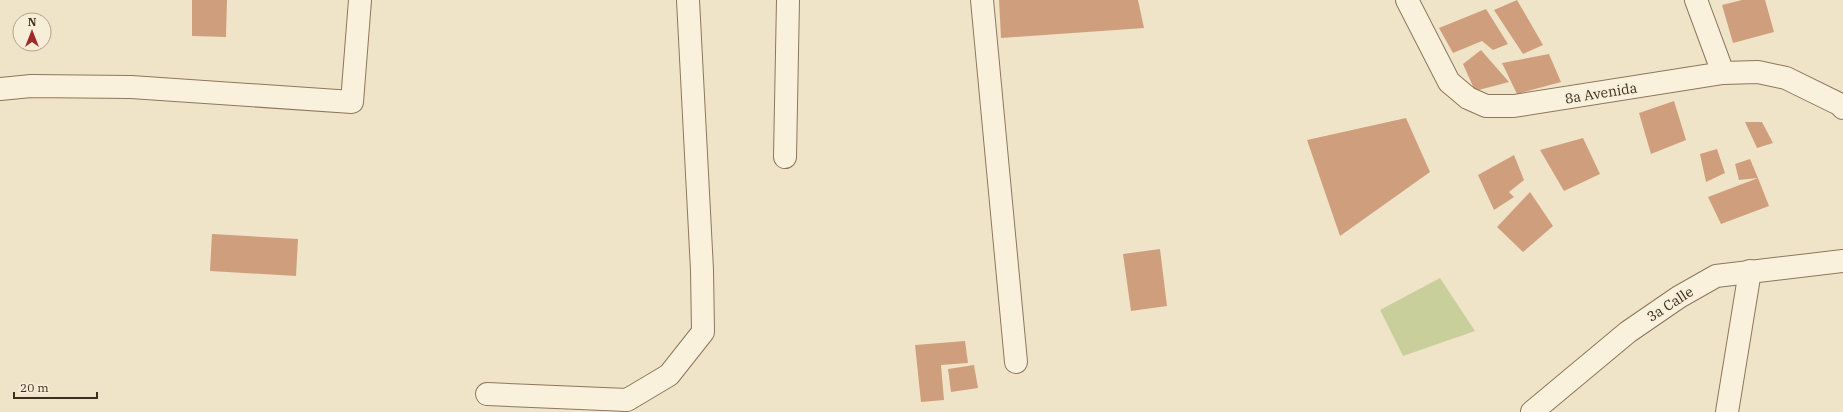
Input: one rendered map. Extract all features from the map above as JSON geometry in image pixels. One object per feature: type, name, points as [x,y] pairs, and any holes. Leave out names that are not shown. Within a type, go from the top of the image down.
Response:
[{"type":"street","points":[[0,89],[31,86],[131,87],[352,102],[360,0]]},
{"type":"street","points":[[488,394],[627,400],[669,375],[702,332],[702,270],[688,0]]},
{"type":"street","points":[[785,157],[788,0]]},
{"type":"street","points":[[982,0],[1016,362]]},
{"type":"street","name":"8a Avenida","points":[[1407,0],[1449,82],[1468,98],[1486,106],[1514,106],[1723,73],[1758,72],[1786,78],[1839,104],[1843,108]]},
{"type":"street","points":[[1696,0],[1723,73]]},
{"type":"street","name":"3a Calle","points":[[1531,411],[1628,332],[1679,297],[1716,276],[1843,261]]},
{"type":"street","points":[[1727,412],[1750,271]]},
{"type":"green space","points":[[1440,278],[1475,331],[1403,356],[1380,310]]},
{"type":"building","points":[[192,0],[227,0],[226,37],[192,36]]},
{"type":"building","points":[[999,0],[1138,0],[1144,28],[1001,38]]},
{"type":"building","points":[[1517,0],[1543,45],[1523,54],[1494,10]]},
{"type":"building","points":[[1742,0],[1765,0],[1774,32],[1733,43],[1722,5]]},
{"type":"building","points":[[1486,9],[1508,44],[1493,50],[1482,41],[1453,53],[1439,28]]},
{"type":"building","points":[[1481,50],[1509,82],[1475,91],[1463,64]]},
{"type":"building","points":[[1549,54],[1561,82],[1517,94],[1502,63]]},
{"type":"building","points":[[1674,101],[1686,140],[1651,154],[1639,113]]},
{"type":"building","points":[[1406,118],[1430,172],[1340,236],[1307,140]]},
{"type":"building","points":[[1745,122],[1762,122],[1773,143],[1757,148]]},
{"type":"building","points":[[1583,138],[1600,174],[1564,191],[1540,150]]},
{"type":"building","points":[[1717,149],[1725,173],[1706,182],[1700,154]]},
{"type":"building","points":[[1514,155],[1524,180],[1509,192],[1514,197],[1494,210],[1478,175]]},
{"type":"building","points":[[1750,159],[1758,178],[1739,180],[1735,164]]},
{"type":"building","points":[[1758,178],[1769,206],[1721,224],[1708,197]]},
{"type":"building","points":[[1530,192],[1553,226],[1523,252],[1497,227]]},
{"type":"building","points":[[212,234],[298,239],[296,276],[210,271]]},
{"type":"building","points":[[1160,249],[1167,306],[1131,311],[1123,254]]},
{"type":"building","points":[[965,341],[968,363],[941,365],[944,400],[921,402],[915,345]]},
{"type":"building","points":[[974,365],[978,388],[951,392],[948,369]]}]
